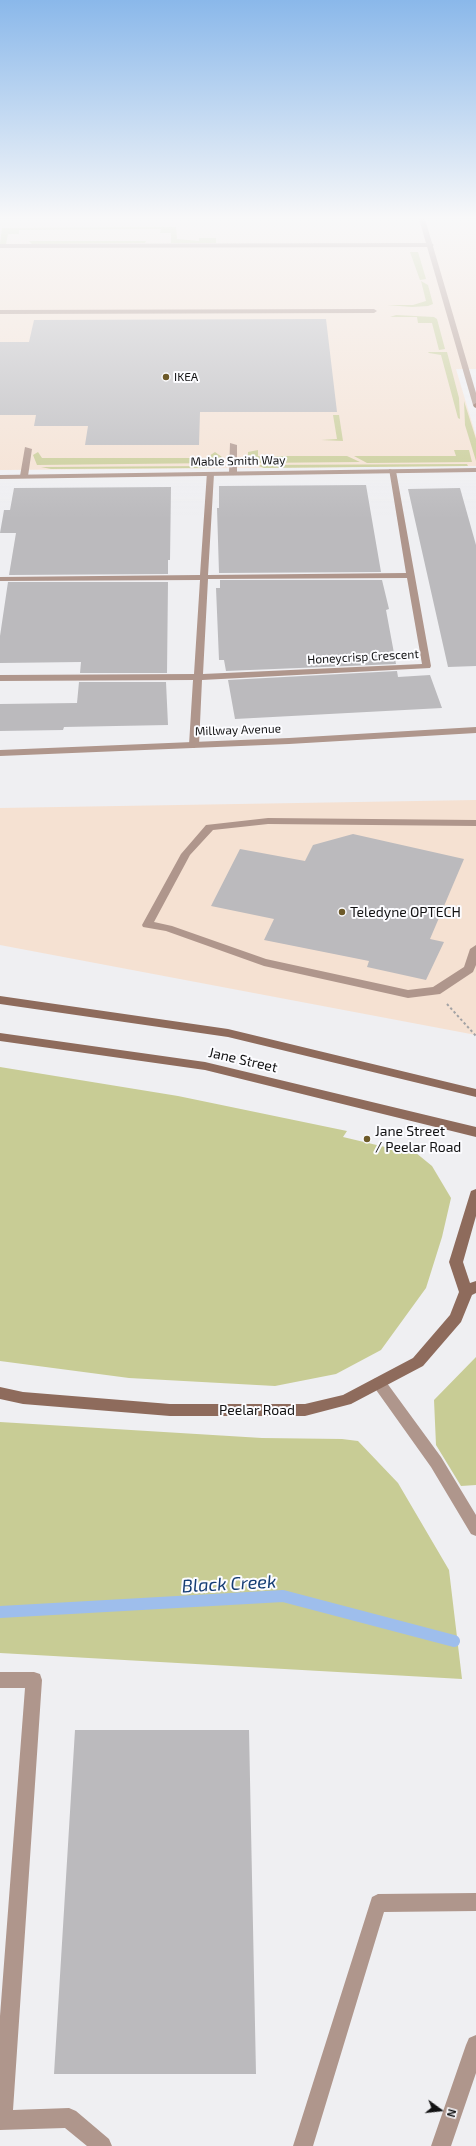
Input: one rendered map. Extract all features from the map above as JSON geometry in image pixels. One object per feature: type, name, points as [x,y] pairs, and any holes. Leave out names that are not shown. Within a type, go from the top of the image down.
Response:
[{"type":"main road","name":"Jane Street","points":[[0,1000],[228,1033],[476,1093]]},
{"type":"main road","name":"Jane Street","points":[[0,1037],[206,1066],[476,1132]]},
{"type":"main road","name":"Peelar Road","points":[[0,1394],[23,1398],[170,1410],[305,1410],[346,1400],[418,1362],[456,1318],[471,1289],[456,1262],[476,1194]]},
{"type":"street","points":[[452,319],[476,405]]},
{"type":"street","points":[[233,445],[233,474]]},
{"type":"street","points":[[24,476],[28,449]]},
{"type":"street","name":"Mable Smith Way","points":[[0,477],[476,470]]},
{"type":"street","name":"Honeycrisp Crescent","points":[[199,677],[427,666],[392,471]]},
{"type":"street","points":[[194,745],[210,474]]},
{"type":"street","points":[[0,579],[411,575]]},
{"type":"street","points":[[0,678],[199,677]]},
{"type":"street","name":"Millway Avenue","points":[[0,753],[194,745],[476,730]]},
{"type":"street","points":[[476,823],[268,821],[210,827],[186,854],[147,925],[168,928],[264,962],[408,994],[436,992],[469,969],[476,949]]},
{"type":"street","points":[[378,1384],[436,1462],[476,1529]]},
{"type":"street","points":[[0,1680],[34,1680],[1,2120],[70,2118],[102,2146]]},
{"type":"street","points":[[303,2146],[378,1903],[476,1902]]},
{"type":"street","points":[[441,2146],[476,2046]]},
{"type":"path","points":[[436,992],[476,1036]]},
{"type":"shaded area","points":[[0,319],[476,319],[476,369],[456,369],[476,436],[476,466],[0,470]]},
{"type":"shaded area","points":[[476,800],[476,1035],[0,945],[0,808]]},
{"type":"green space","points":[[417,319],[437,319],[445,349],[439,350],[432,323],[418,323]]},
{"type":"green space","points":[[428,352],[447,352],[459,398],[460,419],[458,418],[441,355]]},
{"type":"green space","points":[[464,401],[476,439],[476,461],[465,425]]},
{"type":"green space","points":[[333,415],[339,415],[343,441],[321,440],[337,439]]},
{"type":"green space","points":[[258,450],[258,456],[347,456],[360,462],[248,463],[248,452]]},
{"type":"green space","points":[[454,450],[469,450],[472,462],[367,463],[354,456],[456,456]]},
{"type":"green space","points":[[38,452],[42,458],[206,458],[215,452],[222,457],[218,463],[37,465],[33,455]]},
{"type":"green space","points":[[467,464],[468,466],[264,468],[256,465]]},
{"type":"green space","points":[[213,466],[206,468],[51,469],[41,467]]},
{"type":"green space","points":[[0,1067],[178,1096],[347,1131],[343,1137],[385,1147],[389,1142],[410,1148],[432,1166],[451,1198],[442,1237],[426,1288],[381,1350],[336,1374],[275,1386],[129,1378],[0,1361]]},
{"type":"green space","points":[[476,1357],[476,1485],[461,1486],[436,1445],[434,1400]]},
{"type":"green space","points":[[0,1422],[262,1438],[342,1439],[358,1441],[398,1483],[449,1570],[462,1679],[0,1653]]},
{"type":"building","name":"IKEA","points":[[326,319],[337,412],[200,412],[199,445],[85,445],[88,426],[34,426],[36,415],[0,415],[0,342],[29,342],[34,320]]},
{"type":"building","points":[[366,485],[381,572],[219,573],[217,508],[219,508],[219,486]]},
{"type":"building","points":[[171,487],[170,560],[168,560],[168,574],[9,575],[16,533],[0,533],[4,510],[10,510],[14,488]]},
{"type":"building","points":[[460,488],[476,545],[476,666],[448,667],[408,489]]},
{"type":"building","points":[[220,580],[382,580],[389,609],[386,610],[396,664],[226,671],[224,660],[219,660],[216,588],[220,588]]},
{"type":"building","points":[[8,582],[168,582],[167,673],[80,673],[81,662],[0,663],[0,636]]},
{"type":"building","points":[[397,671],[398,677],[430,675],[442,708],[235,719],[228,680]]},
{"type":"building","points":[[79,682],[166,682],[168,725],[64,727],[63,730],[0,731],[0,704],[77,703]]},
{"type":"building","name":"Teledyne OPTECH","points":[[353,834],[464,859],[430,939],[444,942],[426,980],[367,967],[369,961],[264,940],[274,919],[211,906],[240,849],[305,861],[313,845]]},
{"type":"building","points":[[75,1730],[249,1730],[256,2074],[54,2074]]},
{"type":"waterway","name":"Black Creek","points":[[0,1612],[283,1596],[454,1641]]},
{"type":"place","name":"IKEA","points":[[166,377]]},
{"type":"place","name":"Teledyne OPTECH","points":[[342,912]]},
{"type":"place","name":"Jane Street / Peelar Road","points":[[367,1139]]}]
